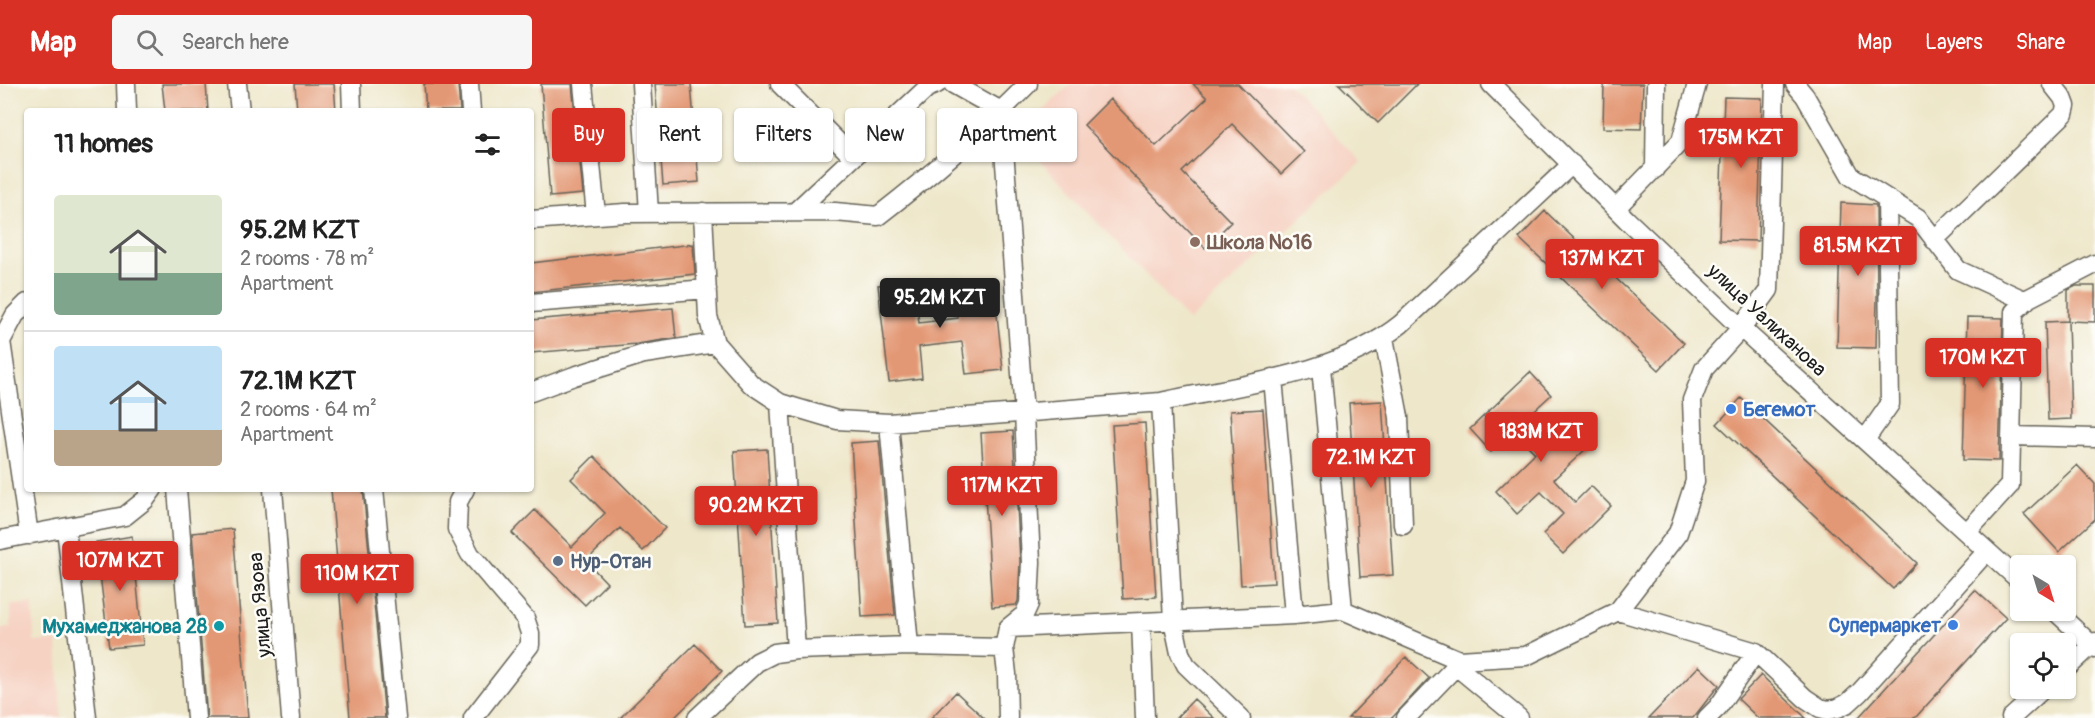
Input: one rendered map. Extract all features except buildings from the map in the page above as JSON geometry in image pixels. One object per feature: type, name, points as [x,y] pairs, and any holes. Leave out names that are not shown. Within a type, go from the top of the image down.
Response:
[{"type":"street","points":[[126,84],[127,108]]},
{"type":"street","points":[[237,84],[240,108]]},
{"type":"street","points":[[351,84],[352,108]]},
{"type":"street","points":[[469,84],[471,108]]},
{"type":"street","points":[[583,84],[596,215]]},
{"type":"street","points":[[640,84],[649,213]]},
{"type":"street","points":[[780,84],[845,149]]},
{"type":"street","points":[[906,108],[927,88],[937,84]]},
{"type":"street","points":[[953,84],[996,108]]},
{"type":"street","points":[[1004,108],[1028,84]]},
{"type":"street","name":"улица Уалиханова","points":[[1491,84],[1741,328],[2010,572]]},
{"type":"street","points":[[1655,169],[1656,84]]},
{"type":"street","points":[[1616,208],[1681,141],[1697,84]]},
{"type":"street","points":[[1406,718],[1457,663],[1526,656],[1618,611],[1678,533],[1695,482],[1692,400],[1704,369],[1741,328],[1769,290],[1775,84]]},
{"type":"street","points":[[1796,84],[1851,176],[1918,218],[1958,270],[2026,301]]},
{"type":"street","points":[[1934,240],[2064,114],[2066,106],[2063,98],[2052,84]]},
{"type":"street","points":[[795,212],[848,162]]},
{"type":"street","points":[[534,220],[596,215],[703,212],[835,212],[879,216],[944,162]]},
{"type":"street","points":[[1005,162],[1024,412],[1031,562],[1029,604],[1024,615],[1008,628],[1004,648],[1008,718]]},
{"type":"street","points":[[703,212],[708,316],[715,343],[751,384],[780,403],[837,420],[889,423],[1161,402],[1321,367],[1384,338],[1572,164]]},
{"type":"street","points":[[1865,440],[1890,404],[1887,199]]},
{"type":"street","points":[[1967,532],[2010,485],[2014,312],[2026,301],[2095,264]]},
{"type":"street","points":[[534,303],[707,288]]},
{"type":"street","points":[[24,306],[15,315],[2,341],[29,535]]},
{"type":"street","points":[[1384,338],[1399,417],[1403,525]]},
{"type":"street","points":[[534,391],[644,354],[715,343]]},
{"type":"street","points":[[1321,367],[1343,610]]},
{"type":"street","points":[[1273,378],[1294,615]]},
{"type":"street","points":[[1161,402],[1173,620],[1180,653],[1186,665],[1241,718]]},
{"type":"street","points":[[780,403],[796,650]]},
{"type":"street","points":[[889,423],[909,646]]},
{"type":"street","points":[[2011,436],[2095,438]]},
{"type":"street","points":[[0,540],[125,516],[145,500],[151,492]]},
{"type":"street","points":[[177,492],[196,718]]},
{"type":"street","name":"улица Язова","points":[[273,492],[291,718]]},
{"type":"street","points":[[374,492],[396,718]]},
{"type":"street","points":[[463,492],[458,502],[457,529],[470,554],[525,618],[530,633],[530,645],[473,718]]},
{"type":"street","points":[[66,528],[87,718]]},
{"type":"street","points":[[1618,611],[1756,652],[1805,698],[1820,708],[1828,710],[1848,703],[1860,692],[1987,551]]},
{"type":"street","points":[[1008,628],[1294,615],[1343,610],[1457,663],[1519,718]]},
{"type":"street","points":[[2067,621],[2094,645],[2076,660]]},
{"type":"street","points":[[1141,622],[1145,718]]},
{"type":"street","points":[[697,718],[757,662],[775,653],[796,650],[909,646],[1004,648]]},
{"type":"street","points":[[1707,718],[1718,707],[1756,652]]},
{"type":"street","points":[[2011,718],[2032,699]]},
{"type":"shaded area","name":"Школа №16","points":[[1071,84],[1289,84],[1361,162],[1189,321],[1041,162],[1077,162],[1077,108],[1045,108]]},
{"type":"shaded area","points":[[33,604],[34,642],[57,641],[61,718],[0,718],[0,628],[11,627],[11,605]]},
{"type":"place","name":"Школа №16","points":[[1195,242]]},
{"type":"place","name":"Бегемот","points":[[1731,409]]},
{"type":"place","name":"Нур-Отан","points":[[558,561]]},
{"type":"place","name":"Супермаркет","points":[[1953,625]]},
{"type":"place","name":"Мухамеджанова 28","points":[[219,626]]}]
